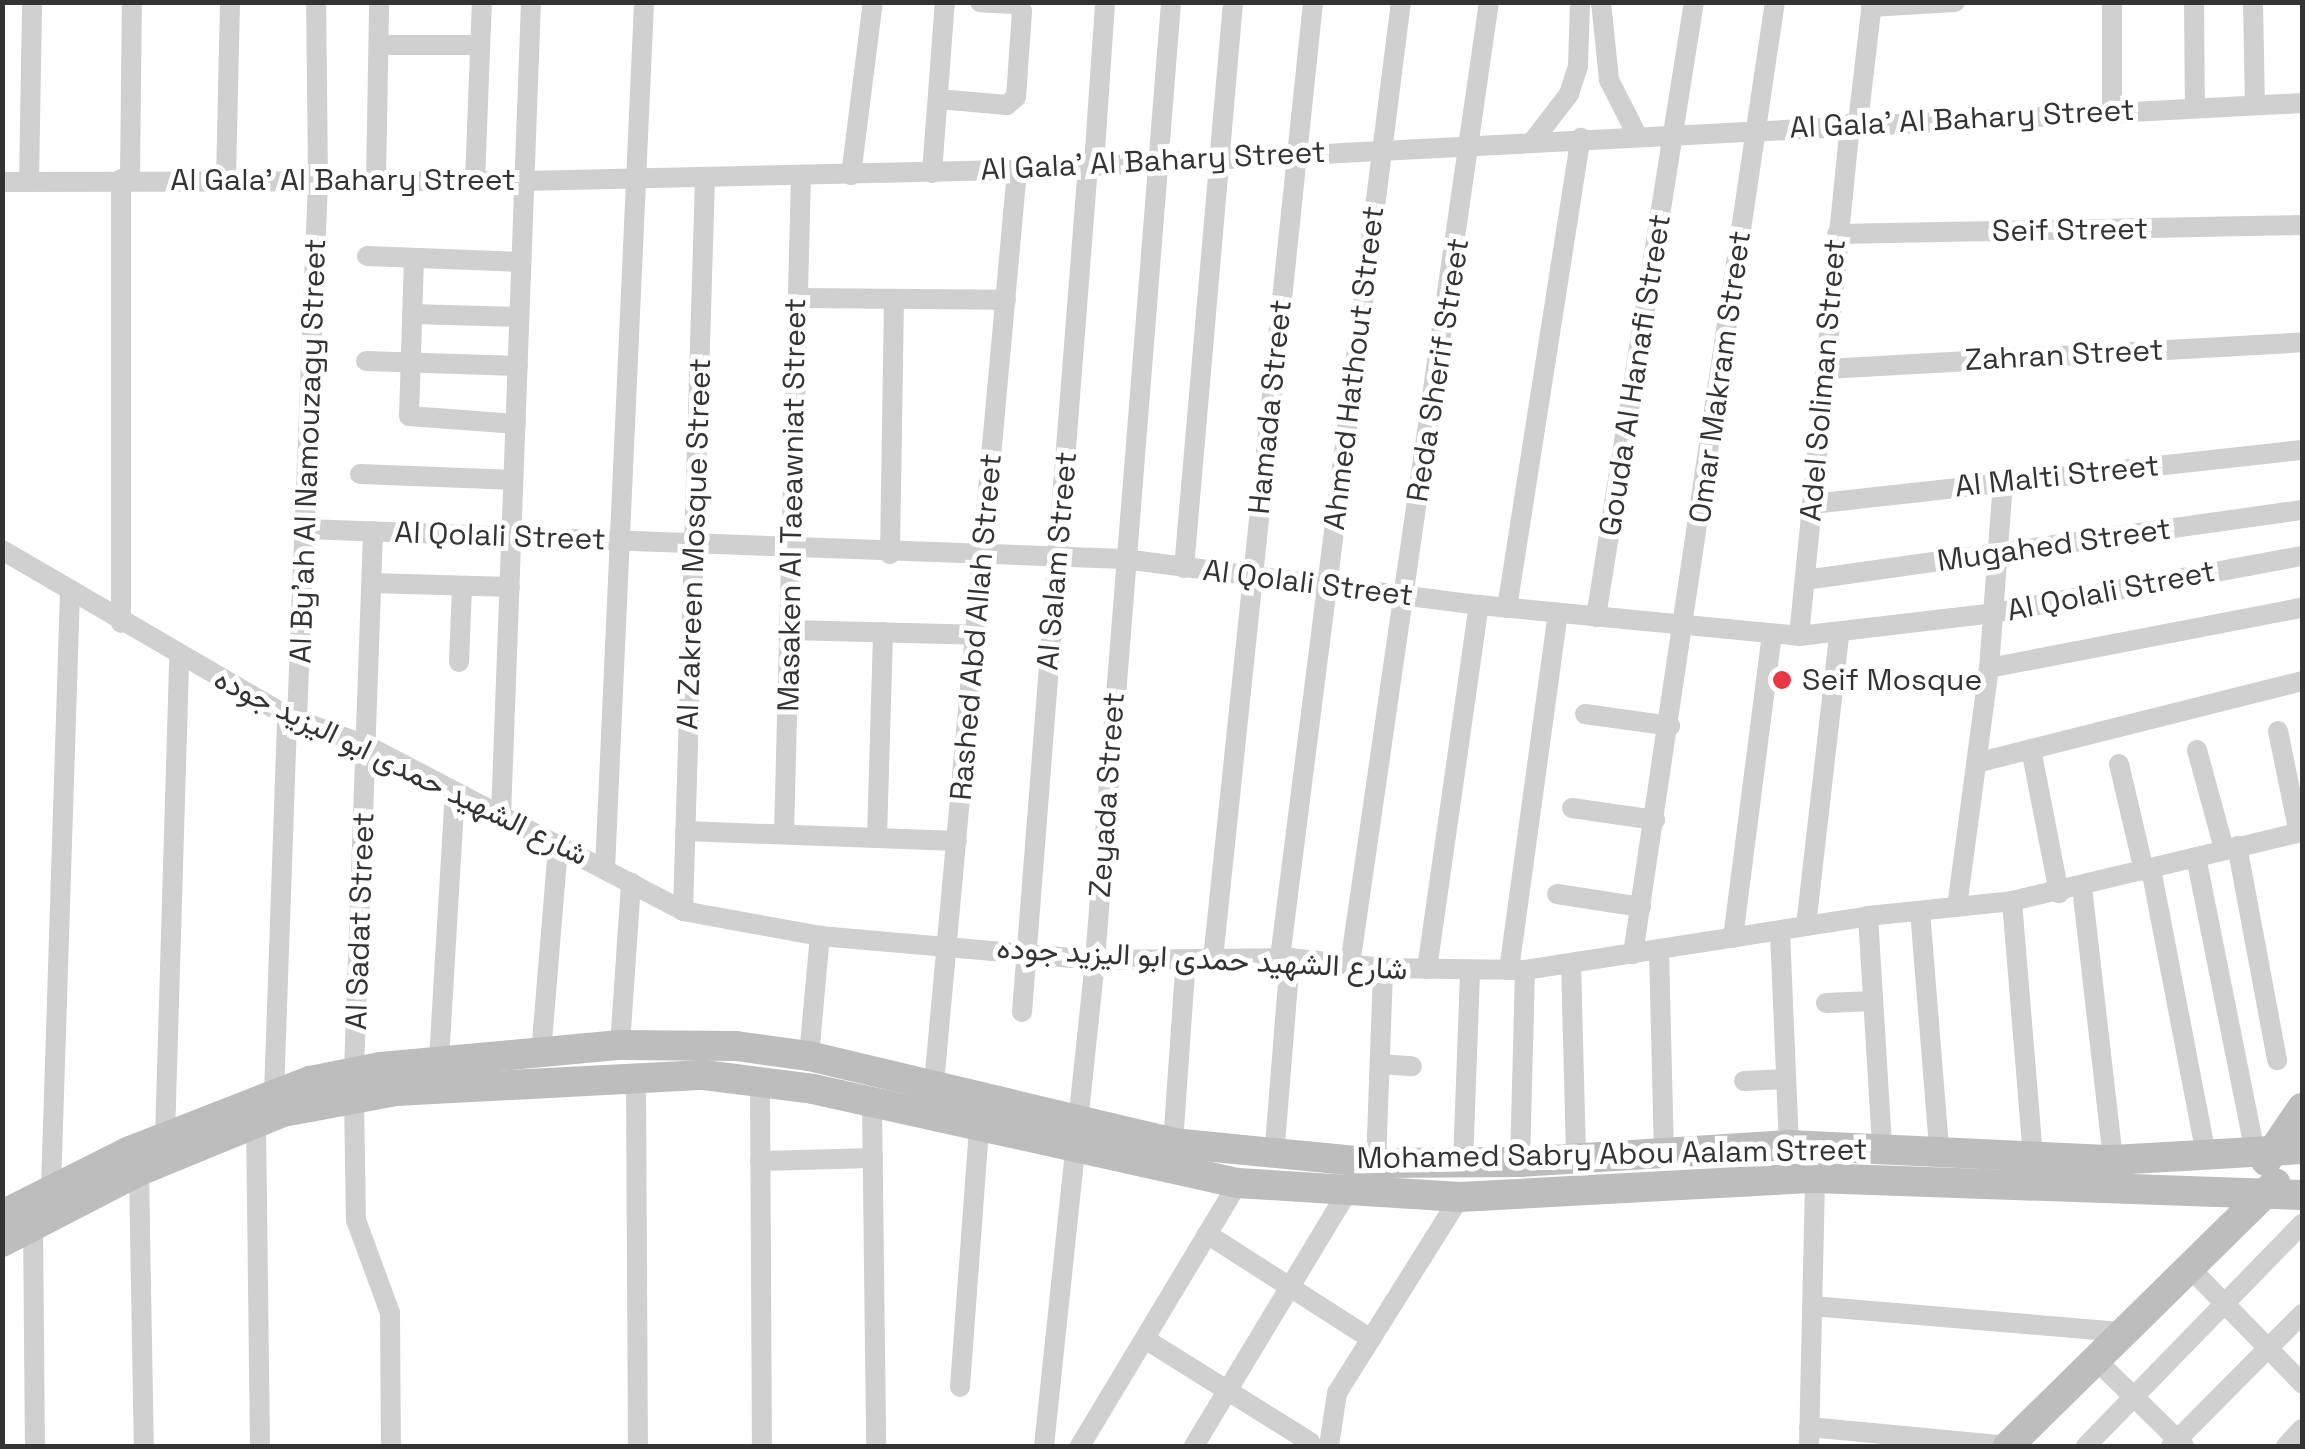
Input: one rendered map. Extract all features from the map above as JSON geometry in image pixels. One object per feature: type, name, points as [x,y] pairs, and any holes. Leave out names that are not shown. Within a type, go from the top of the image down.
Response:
[{"type":"street","points":[[28,181],[32,2]]},
{"type":"street","points":[[121,623],[132,2]]},
{"type":"street","points":[[226,179],[230,2]]},
{"type":"street","name":"Al By'ah Al Namouzagy Street","points":[[274,1094],[292,718],[306,529],[318,180],[316,2]]},
{"type":"street","points":[[376,181],[380,2]]},
{"type":"street","points":[[474,181],[482,2]]},
{"type":"street","points":[[501,816],[531,2]]},
{"type":"street","points":[[605,869],[644,2]]},
{"type":"street","points":[[851,174],[872,2]]},
{"type":"street","points":[[932,173],[945,2]]},
{"type":"street","points":[[938,99],[1007,105],[1016,98],[1022,11],[1015,4],[980,2]]},
{"type":"street","name":"Al Salam Street","points":[[1022,1012],[1105,2]]},
{"type":"street","name":"Zeyada Street","points":[[1044,1446],[1095,960],[1171,2]]},
{"type":"street","points":[[1184,568],[1233,2]]},
{"type":"street","name":"Hamada Street","points":[[1213,959],[1314,2]]},
{"type":"street","name":"Ahmed Hathout Street","points":[[1274,1156],[1285,958],[1326,587],[1401,2]]},
{"type":"street","name":"Reda Sherif Street","points":[[1350,965],[1472,144],[1489,2]]},
{"type":"street","name":"Gouda Al Hanafi Street","points":[[1596,617],[1694,2]]},
{"type":"street","name":"Omar Makram Street","points":[[1633,954],[1686,626],[1775,2]]},
{"type":"street","points":[[1872,5],[1955,2]]},
{"type":"street","points":[[2112,2],[2112,112]]},
{"type":"street","points":[[2194,2],[2195,108]]},
{"type":"street","points":[[2253,2],[2255,105]]},
{"type":"street","points":[[1533,140],[1569,94],[1578,66],[1580,3],[1600,3],[1609,80],[1637,135]]},
{"type":"street","name":"Adel Soliman Street","points":[[1799,636],[1837,234],[1872,5]]},
{"type":"street","points":[[378,45],[480,45]]},
{"type":"street","name":"Al Gala' Al Bahary Street","points":[[2,182],[524,181],[932,173],[2302,102]]},
{"type":"street","points":[[1507,608],[1581,138]]},
{"type":"street","name":"Rashed Abd Allah Street","points":[[934,1084],[1017,170]]},
{"type":"street","name":"Masaken Al Taeawniat Street","points":[[784,834],[800,175]]},
{"type":"street","name":"Al Zakreen Mosque Street","points":[[683,911],[705,177]]},
{"type":"street","name":"Seif Street","points":[[1837,234],[2302,225]]},
{"type":"street","points":[[367,256],[522,262]]},
{"type":"street","points":[[414,258],[410,363],[414,420],[516,424]]},
{"type":"street","points":[[798,298],[1006,300]]},
{"type":"street","points":[[890,554],[894,299]]},
{"type":"street","points":[[412,314],[519,317]]},
{"type":"street","name":"Zahran Street","points":[[1826,369],[2302,342]]},
{"type":"street","points":[[366,361],[518,366]]},
{"type":"street","name":"Al Malti Street","points":[[1812,504],[2302,450]]},
{"type":"street","points":[[360,474],[513,480]]},
{"type":"street","points":[[1956,907],[1989,668],[2003,482]]},
{"type":"street","name":"Mugahed Street","points":[[1804,580],[2302,510]]},
{"type":"street","name":"Al Qolali Street","points":[[306,529],[890,554],[1124,559],[1478,605],[1799,636],[1839,636],[1994,613],[2302,556]]},
{"type":"street","name":"Al Sadat Street","points":[[373,532],[354,1084],[356,1220],[390,1313],[391,1446]]},
{"type":"street","name":"شارع الشهيد حمدى ابو اليزيد جوده","points":[[2,550],[121,623],[292,718],[368,746],[683,911],[820,936],[947,944],[1026,956],[1095,960],[1285,958],[1383,968],[1517,970],[1868,916],[2012,902],[2301,832]]},
{"type":"street","points":[[372,583],[510,588]]},
{"type":"street","points":[[459,662],[462,586]]},
{"type":"street","points":[[52,1189],[70,591]]},
{"type":"street","points":[[1427,969],[1478,605]]},
{"type":"street","points":[[1989,668],[2302,608]]},
{"type":"street","points":[[1520,1162],[1517,970],[1558,613]]},
{"type":"street","points":[[789,630],[975,635]]},
{"type":"street","points":[[876,837],[882,632]]},
{"type":"street","points":[[1733,938],[1772,635]]},
{"type":"street","points":[[1806,926],[1839,636]]},
{"type":"street","points":[[165,1137],[179,656]]},
{"type":"street","points":[[1976,762],[2302,681]]},
{"type":"street","points":[[1585,714],[1670,726]]},
{"type":"street","points":[[2278,731],[2301,832]]},
{"type":"street","points":[[2031,748],[2059,893]]},
{"type":"street","points":[[2197,750],[2231,847],[2277,1060]]},
{"type":"street","points":[[2119,764],[2148,870],[2206,1155]]},
{"type":"street","points":[[439,1060],[455,794]]},
{"type":"street","points":[[1572,808],[1655,820]]},
{"type":"street","points":[[685,831],[956,841]]},
{"type":"street","points":[[542,1054],[558,845]]},
{"type":"street","points":[[2196,857],[2283,1148]]},
{"type":"street","points":[[620,1046],[631,882]]},
{"type":"street","points":[[2082,887],[2113,1160]]},
{"type":"street","points":[[1557,894],[1641,907]]},
{"type":"street","points":[[2012,902],[2033,1156]]},
{"type":"street","points":[[1920,910],[1939,1148]]},
{"type":"street","points":[[1868,916],[1882,1147]]},
{"type":"street","points":[[1780,931],[1789,1145]]},
{"type":"street","points":[[809,1056],[820,936]]},
{"type":"street","points":[[1659,950],[1664,1151]]},
{"type":"street","points":[[1172,1143],[1186,959]]},
{"type":"street","points":[[1571,962],[1576,1158]]},
{"type":"street","points":[[1376,1163],[1383,968]]},
{"type":"street","points":[[1463,1164],[1470,971]]},
{"type":"street","points":[[1826,1003],[1873,1001]]},
{"type":"street","name":"Mohamed Sabry Abou Aalam Street","points":[[2,1242],[139,1172],[354,1084],[439,1060],[620,1046],[736,1046],[809,1056],[934,1084],[1078,1136],[1238,1183],[1460,1196],[1815,1178],[2253,1198],[2302,1195]]},
{"type":"street","points":[[1380,1064],[1412,1066]]},
{"type":"street","points":[[636,1078],[638,1446]]},
{"type":"street","name":"Mohamed Sabry Abou Aalam Street","points":[[2,1216],[165,1137],[274,1094],[354,1084],[636,1078],[760,1081],[978,1126],[1376,1163],[1520,1162],[1789,1145],[1939,1148],[2113,1160],[2283,1148]]},
{"type":"street","points":[[1744,1080],[1786,1079]]},
{"type":"street","points":[[760,1081],[762,1446]]},
{"type":"street","points":[[872,1104],[876,1446]]},
{"type":"street","points":[[1815,1178],[1809,1437],[2008,1446],[2190,1268],[2253,1198],[2302,1108]]},
{"type":"street","points":[[256,1121],[260,1446]]},
{"type":"street","points":[[960,1387],[978,1126]]},
{"type":"street","points":[[760,1161],[873,1158]]},
{"type":"street","points":[[139,1172],[144,1446]]},
{"type":"street","points":[[1048,1424],[1082,1446],[1238,1183]]},
{"type":"street","points":[[1194,1446],[1348,1191]]},
{"type":"street","points":[[1144,1339],[1315,1445],[1331,1408],[1371,1339],[1460,1196]]},
{"type":"street","points":[[33,1223],[35,1446]]},
{"type":"street","points":[[2086,1446],[2302,1224]]},
{"type":"street","points":[[1207,1234],[1371,1339]]},
{"type":"street","points":[[2190,1268],[2302,1383]]},
{"type":"street","points":[[1812,1306],[2124,1332]]},
{"type":"street","points":[[2096,1360],[2177,1444],[2302,1314]]},
{"type":"street","points":[[2286,1446],[2302,1429]]},
{"type":"place","name":"Seif Mosque","points":[[1782,680]]}]
